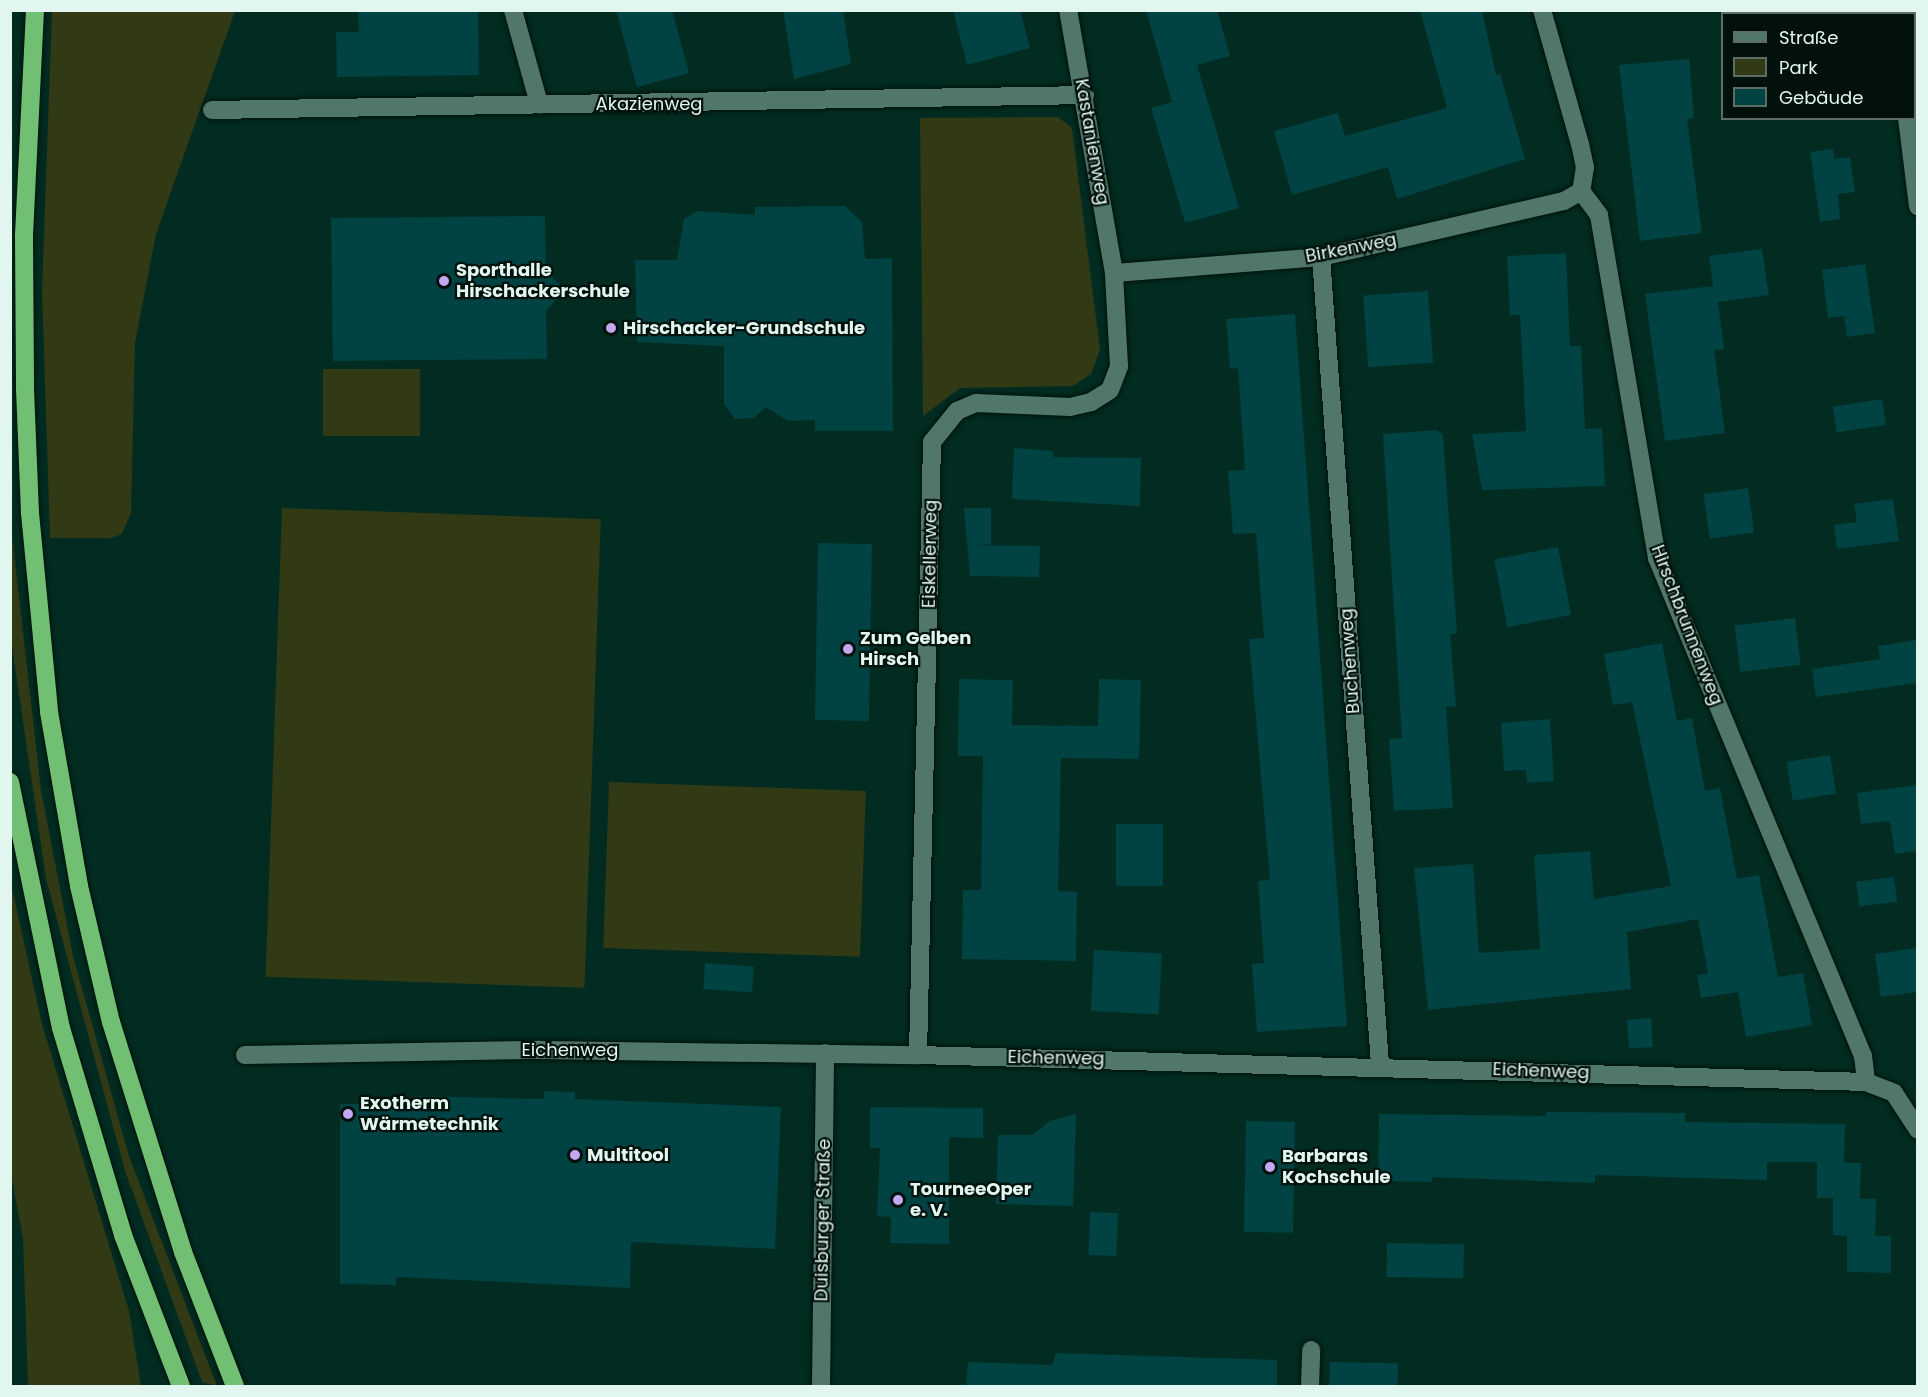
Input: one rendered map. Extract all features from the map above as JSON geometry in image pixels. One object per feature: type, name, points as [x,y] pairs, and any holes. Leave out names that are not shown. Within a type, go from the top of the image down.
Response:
[{"type":"highway","points":[[35,10],[24,238],[25,388],[30,513],[49,712],[79,886],[111,1022],[153,1164],[235,1386]]},
{"type":"highway","points":[[10,782],[61,1028],[123,1235],[181,1386]]},
{"type":"street","points":[[513,10],[540,104]]},
{"type":"street","name":"Kastanienweg","points":[[1068,10],[1085,95],[1114,273]]},
{"type":"street","points":[[1542,10],[1585,167],[1581,191]]},
{"type":"street","name":"Akazienweg","points":[[212,110],[1085,95]]},
{"type":"street","points":[[1907,120],[1917,206]]},
{"type":"street","name":"Birkenweg","points":[[1114,273],[1321,257],[1564,201],[1581,191]]},
{"type":"street","name":"Hirschbrunnenweg","points":[[1581,191],[1599,215],[1657,558],[1863,1056],[1866,1082]]},
{"type":"street","name":"Buchenweg","points":[[1321,257],[1380,1065]]},
{"type":"street","name":"Eiskellerweg","points":[[918,1055],[932,442],[957,411],[976,403],[1070,407],[1110,390],[1119,366],[1114,273]]},
{"type":"street","name":"Eichenweg","points":[[245,1055],[540,1050],[825,1053],[1380,1065],[1866,1082]]},
{"type":"street","name":"Duisburger Straße","points":[[821,1386],[825,1053]]},
{"type":"street","points":[[1866,1082],[1894,1093],[1917,1130]]},
{"type":"street","points":[[1310,1386],[1311,1350]]},
{"type":"green space","points":[[52,11],[235,11],[156,234],[135,343],[131,513],[122,534],[111,538],[50,538],[42,291]]},
{"type":"green space","points":[[1058,117],[1072,128],[1100,350],[1091,374],[1073,386],[960,388],[923,416],[920,118]]},
{"type":"green space","points":[[323,369],[420,369],[420,436],[323,436]]},
{"type":"green space","points":[[282,508],[601,519],[584,988],[266,977]]},
{"type":"green space","points":[[11,526],[41,790],[73,956],[129,1156],[217,1386],[202,1382],[125,1171],[46,879],[11,639]]},
{"type":"green space","points":[[609,782],[866,791],[860,957],[603,948]]},
{"type":"green space","points":[[10,879],[42,1024],[129,1311],[141,1386],[28,1386],[23,1238],[10,1169]]},
{"type":"building","points":[[358,10],[478,10],[479,75],[337,77],[336,32],[359,32]]},
{"type":"building","points":[[616,10],[672,10],[689,73],[637,87]]},
{"type":"building","points":[[783,10],[843,10],[851,64],[794,79]]},
{"type":"building","points":[[953,10],[1020,10],[1030,48],[967,65]]},
{"type":"building","points":[[1146,10],[1217,10],[1230,56],[1197,65],[1239,208],[1185,223],[1151,108],[1172,102]]},
{"type":"building","points":[[1420,10],[1482,10],[1496,75],[1500,74],[1525,159],[1397,199],[1388,167],[1292,195],[1274,131],[1338,113],[1345,136],[1447,108]]},
{"type":"building","points":[[1689,59],[1694,118],[1687,119],[1702,233],[1640,241],[1619,65]]},
{"type":"building","points":[[1833,149],[1834,159],[1850,157],[1855,192],[1838,194],[1840,219],[1820,222],[1810,152]]},
{"type":"building","points":[[845,206],[862,222],[865,259],[892,258],[893,431],[815,431],[815,420],[788,421],[766,407],[754,418],[735,419],[724,404],[724,346],[637,342],[635,260],[677,260],[684,219],[698,211],[755,215],[755,207]]},
{"type":"building","name":"Sporthalle Hirschackerschule","points":[[545,216],[546,272],[565,289],[546,311],[547,359],[333,361],[331,218]]},
{"type":"building","points":[[1762,249],[1769,295],[1718,302],[1724,349],[1714,350],[1725,433],[1665,441],[1645,294],[1713,286],[1709,256]]},
{"type":"building","points":[[1566,253],[1570,346],[1581,346],[1585,429],[1602,428],[1605,486],[1482,490],[1472,434],[1526,431],[1520,315],[1510,315],[1507,256]]},
{"type":"building","points":[[1865,264],[1875,333],[1847,337],[1844,316],[1828,318],[1822,270]]},
{"type":"building","points":[[1428,291],[1433,363],[1368,367],[1363,296]]},
{"type":"building","points":[[1295,314],[1347,1026],[1257,1032],[1252,964],[1264,963],[1258,881],[1270,880],[1249,639],[1264,638],[1256,533],[1233,534],[1228,471],[1245,470],[1238,368],[1230,369],[1226,319]]},
{"type":"building","points":[[1882,399],[1886,425],[1837,433],[1833,407]]},
{"type":"building","points":[[1437,430],[1443,435],[1457,634],[1450,634],[1456,706],[1446,707],[1453,808],[1394,811],[1389,739],[1402,738],[1383,434]]},
{"type":"building","points":[[1014,448],[1053,451],[1053,457],[1141,458],[1140,506],[1012,499]]},
{"type":"building","points":[[1748,488],[1754,533],[1710,539],[1703,494]]},
{"type":"building","points":[[1893,499],[1899,541],[1837,549],[1834,525],[1857,522],[1854,504]]},
{"type":"building","points":[[964,508],[991,508],[991,544],[977,545],[1040,546],[1039,577],[970,576]]},
{"type":"building","points":[[818,543],[872,544],[869,721],[815,720]]},
{"type":"building","points":[[1558,547],[1571,615],[1507,627],[1494,559]]},
{"type":"building","points":[[1795,618],[1801,665],[1740,672],[1734,625]]},
{"type":"building","points":[[1916,640],[1917,683],[1816,697],[1812,669],[1880,659],[1878,646]]},
{"type":"building","points":[[1662,643],[1677,721],[1692,718],[1705,791],[1720,788],[1737,879],[1759,875],[1778,977],[1803,973],[1812,1025],[1746,1037],[1738,992],[1701,998],[1697,975],[1708,974],[1698,919],[1627,932],[1631,989],[1428,1010],[1414,868],[1473,864],[1479,953],[1540,949],[1534,855],[1590,851],[1594,899],[1671,886],[1632,702],[1613,705],[1604,654]]},
{"type":"building","points":[[959,679],[1013,680],[1012,725],[1098,726],[1099,679],[1141,680],[1139,759],[1061,758],[1058,891],[1077,892],[1076,961],[962,959],[963,890],[981,890],[983,756],[958,756]]},
{"type":"building","points":[[1550,719],[1554,781],[1527,783],[1526,770],[1504,771],[1501,723]]},
{"type":"building","points":[[1830,755],[1836,794],[1793,800],[1787,762]]},
{"type":"building","points":[[1917,785],[1917,851],[1895,854],[1890,821],[1861,824],[1857,793]]},
{"type":"building","points":[[1116,824],[1163,824],[1163,886],[1116,886]]},
{"type":"building","points":[[1894,877],[1897,902],[1859,906],[1856,882]]},
{"type":"building","points":[[1917,948],[1917,992],[1881,997],[1875,954]]},
{"type":"building","points":[[1094,950],[1162,954],[1159,1014],[1091,1011]]},
{"type":"building","points":[[705,963],[754,966],[752,992],[703,989]]},
{"type":"building","points":[[1651,1018],[1653,1047],[1629,1049],[1627,1020]]},
{"type":"building","points":[[544,1091],[575,1092],[575,1099],[781,1107],[775,1249],[631,1242],[630,1288],[396,1277],[396,1285],[340,1284],[340,1104],[415,1104],[415,1096],[544,1099]]},
{"type":"building","points":[[870,1107],[983,1108],[983,1138],[949,1137],[949,1244],[890,1243],[891,1217],[877,1216],[880,1148],[870,1148]]},
{"type":"building","points":[[1546,1112],[1685,1113],[1685,1122],[1845,1124],[1844,1163],[1861,1163],[1860,1199],[1876,1199],[1875,1236],[1891,1236],[1891,1273],[1847,1272],[1847,1236],[1833,1235],[1833,1198],[1817,1198],[1817,1162],[1767,1162],[1767,1180],[1595,1175],[1595,1183],[1432,1177],[1432,1182],[1378,1181],[1379,1114],[1546,1116]]},
{"type":"building","points":[[1076,1114],[1073,1206],[996,1204],[998,1135],[1032,1135],[1050,1121]]},
{"type":"building","points":[[1246,1121],[1295,1122],[1293,1233],[1244,1232]]},
{"type":"building","points":[[1090,1212],[1118,1213],[1116,1256],[1088,1255]]},
{"type":"building","points":[[1387,1243],[1464,1244],[1463,1278],[1386,1277]]},
{"type":"building","points":[[1056,1353],[1277,1360],[1277,1386],[966,1386],[968,1362],[1052,1365]]},
{"type":"building","points":[[1330,1362],[1398,1363],[1398,1386],[1330,1386]]},
{"type":"place","name":"Sporthalle Hirschackerschule","points":[[444,281]]},
{"type":"place","name":"Hirschacker-Grundschule","points":[[611,328]]},
{"type":"place","name":"Zum Gelben Hirsch","points":[[848,649]]},
{"type":"place","name":"Exotherm Wärmetechnik","points":[[348,1114]]},
{"type":"place","name":"Multitool","points":[[575,1155]]},
{"type":"place","name":"Barbaras Kochschule","points":[[1270,1167]]},
{"type":"place","name":"TourneeOper e. V.","points":[[898,1200]]}]
